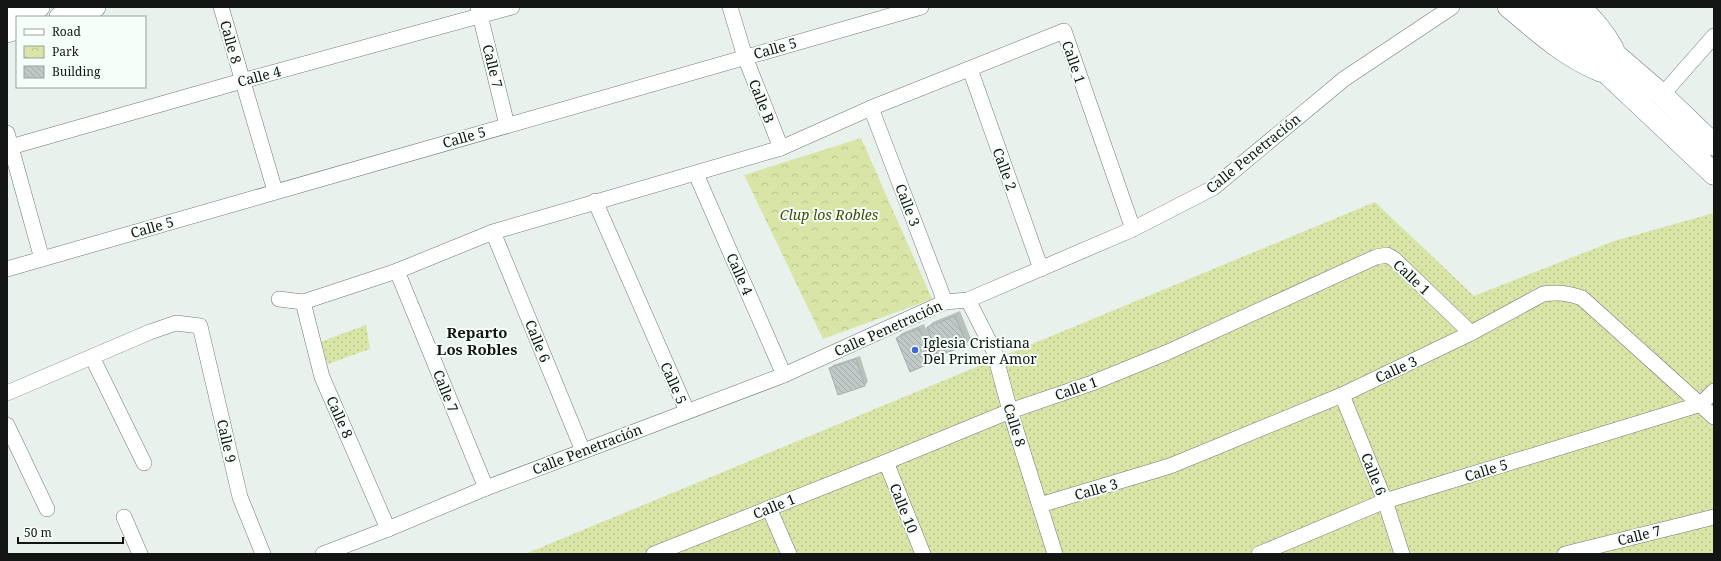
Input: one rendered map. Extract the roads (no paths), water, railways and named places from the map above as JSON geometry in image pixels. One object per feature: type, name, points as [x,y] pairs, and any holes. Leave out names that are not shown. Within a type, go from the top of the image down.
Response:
[{"type":"main road","points":[[7,16],[39,7]]},
{"type":"main road","points":[[63,16],[94,7]]},
{"type":"main road","points":[[1531,7],[1614,66],[1662,95],[1714,145]]},
{"type":"main road","points":[[1560,7],[1714,174]]},
{"type":"street","name":"Calle 8","points":[[221,7],[275,191]]},
{"type":"street","name":"Calle 4","points":[[8,142],[242,81],[479,12],[512,7]]},
{"type":"street","name":"Calle B","points":[[730,7],[745,57],[781,148]]},
{"type":"street","name":"Calle 5","points":[[7,269],[921,7]]},
{"type":"street","name":"Calle Penetración","points":[[323,554],[583,450],[784,375],[946,302],[968,300],[1133,229],[1214,188],[1344,79],[1452,7]]},
{"type":"street","points":[[1506,7],[1555,48],[1579,63],[1614,66],[1605,33],[1581,7]]},
{"type":"street","name":"Calle 7","points":[[479,12],[508,125]]},
{"type":"street","name":"Calle 1","points":[[970,69],[1064,31],[1133,229]]},
{"type":"street","points":[[1662,95],[1714,36]]},
{"type":"street","points":[[279,298],[303,302],[397,271],[493,232],[781,148],[871,108],[970,69]]},
{"type":"street","name":"Calle 2","points":[[970,69],[1041,269]]},
{"type":"street","name":"Calle 3","points":[[871,108],[946,302]]},
{"type":"street","points":[[8,142],[42,259]]},
{"type":"street","name":"Calle 4","points":[[696,174],[784,375]]},
{"type":"street","name":"Calle 5","points":[[595,202],[687,411]]},
{"type":"street","name":"Calle 6","points":[[493,232],[583,450]]},
{"type":"street","name":"Calle 1","points":[[654,554],[1010,411],[1092,383],[1168,352],[1376,257],[1387,256],[1394,259],[1471,333]]},
{"type":"street","name":"Calle 7","points":[[397,271],[486,488]]},
{"type":"street","name":"Calle 3","points":[[1040,505],[1170,466],[1342,395],[1471,333],[1543,294],[1560,292],[1570,293],[1582,298],[1714,417]]},
{"type":"street","name":"Calle 8","points":[[968,300],[994,351],[1010,411],[1055,554]]},
{"type":"street","name":"Calle 8","points":[[303,302],[322,377],[388,529]]},
{"type":"street","name":"Calle 9","points":[[92,357],[176,323],[200,326],[240,497],[263,554]]},
{"type":"street","points":[[7,393],[92,357],[144,463]]},
{"type":"street","name":"Calle 5","points":[[1259,554],[1386,500],[1701,404],[1714,391]]},
{"type":"street","name":"Calle 6","points":[[1342,395],[1386,500],[1402,554]]},
{"type":"street","points":[[7,425],[47,509]]},
{"type":"street","name":"Calle 10","points":[[886,462],[923,554]]},
{"type":"street","points":[[769,508],[789,554]]},
{"type":"street","points":[[124,517],[140,554]]},
{"type":"street","name":"Calle 7","points":[[1565,554],[1714,517]]},
{"type":"place","name":"Iglesia Cristiana Del Primer Amor","points":[[915,350]]},
{"type":"district","name":"Reparto Los Robles","points":[[477,340]]},
{"type":"park label","name":"Clup los Robles","points":[[829,214]]}]
